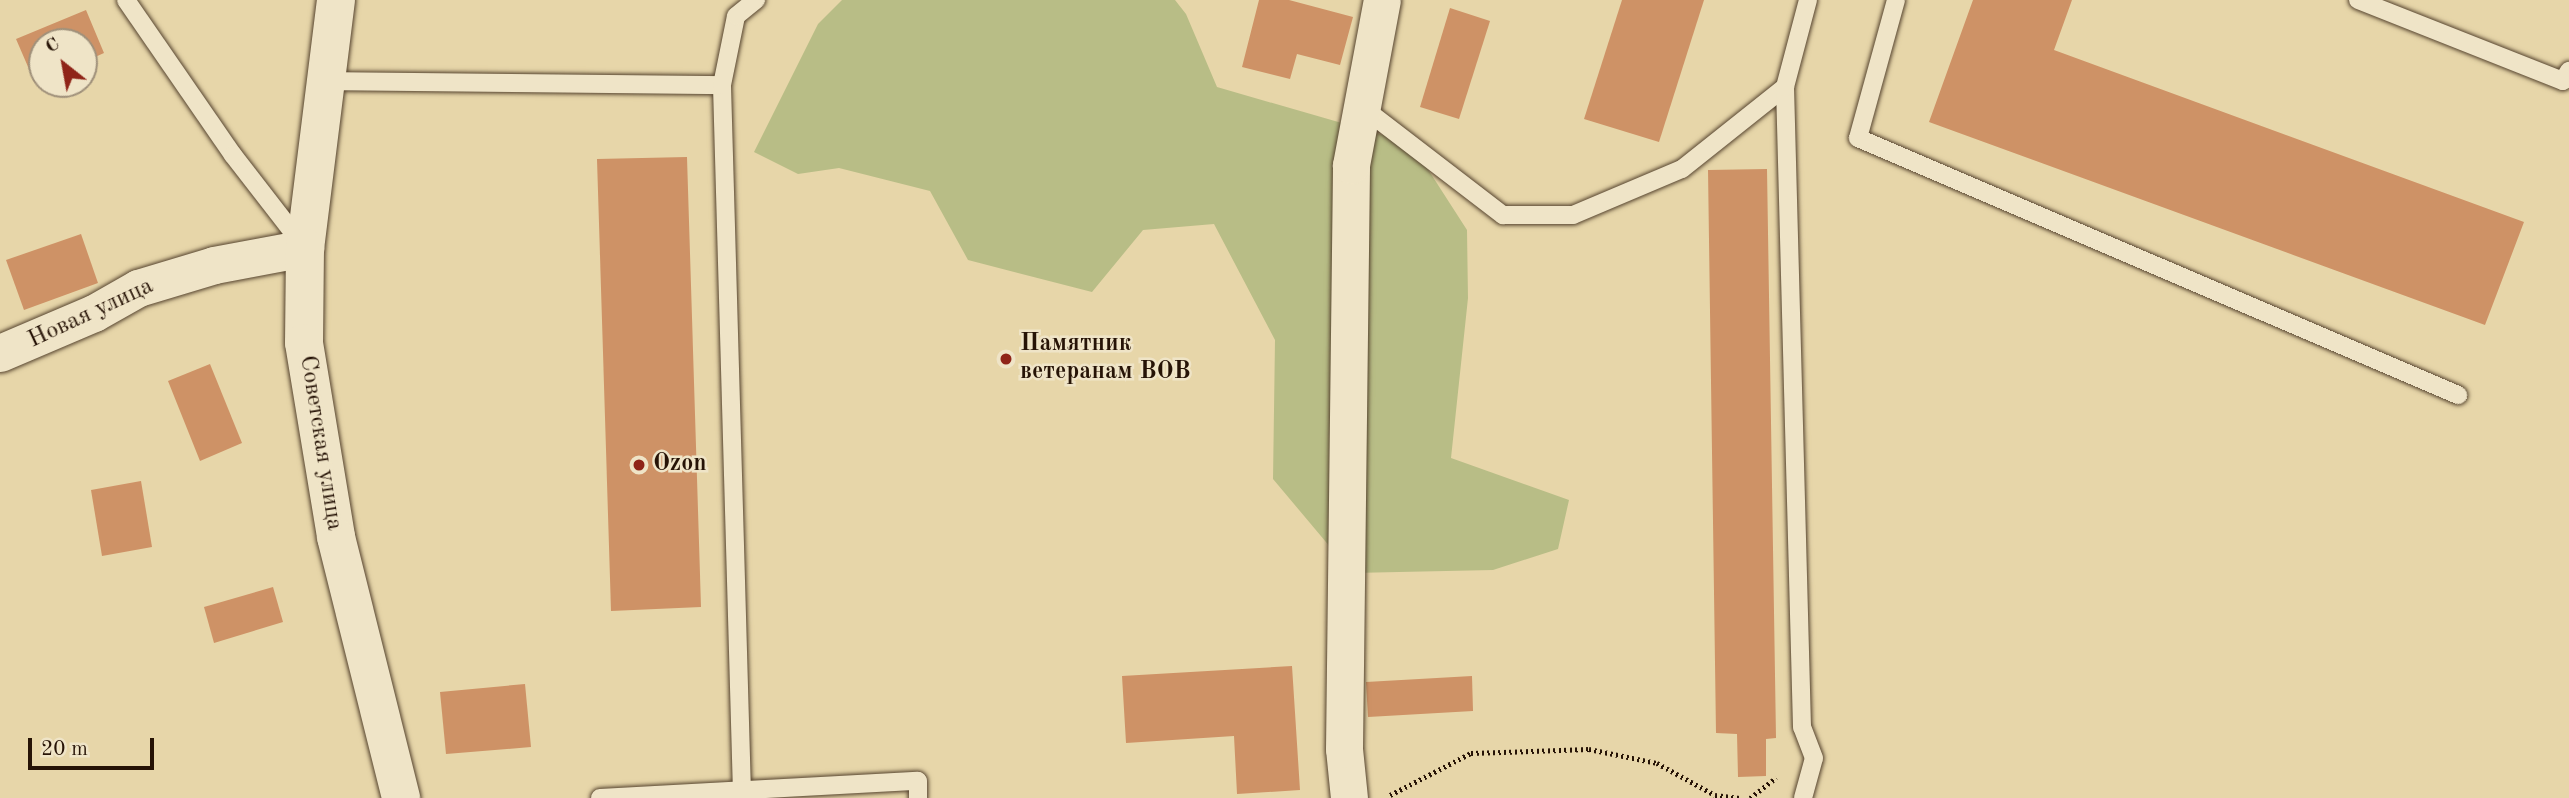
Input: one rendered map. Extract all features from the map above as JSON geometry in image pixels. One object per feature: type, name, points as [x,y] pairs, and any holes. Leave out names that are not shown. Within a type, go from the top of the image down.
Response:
[{"type":"main road","name":"Советская улица","points":[[337,0],[305,248],[304,343],[317,442],[339,550],[401,798]]},
{"type":"street","points":[[1349,798],[1344,749],[1351,165],[1382,0]]},
{"type":"street","name":"Новая улица","points":[[0,353],[94,313],[138,288],[214,265],[305,248]]},
{"type":"lane","points":[[126,0],[233,155],[305,248]]},
{"type":"lane","points":[[742,793],[722,85],[736,16],[756,0]]},
{"type":"lane","points":[[1802,798],[1814,758],[1802,727],[1785,87],[1808,0]]},
{"type":"lane","points":[[1896,0],[1858,138],[2458,395]]},
{"type":"lane","points":[[2358,0],[2563,81],[2569,71]]},
{"type":"lane","points":[[326,80],[722,85]]},
{"type":"lane","points":[[1362,107],[1503,215],[1573,215],[1682,169],[1785,87]]},
{"type":"lane","points":[[600,798],[742,793],[918,781],[918,798]]},
{"type":"path","points":[[1384,798],[1471,753],[1589,749],[1657,763],[1715,795],[1740,798]]},
{"type":"green space","points":[[842,0],[1175,0],[1186,14],[1217,87],[1411,143],[1467,230],[1468,298],[1451,458],[1569,500],[1558,549],[1493,570],[1352,573],[1273,479],[1275,340],[1214,224],[1143,230],[1092,292],[968,260],[930,191],[839,168],[798,174],[754,152],[818,24]]},
{"type":"building","points":[[1259,0],[1289,0],[1353,17],[1340,65],[1297,54],[1290,79],[1242,67]]},
{"type":"building","points":[[1622,0],[1704,0],[1659,142],[1584,119]]},
{"type":"building","points":[[1973,0],[2072,0],[2054,50],[2524,222],[2485,325],[1929,122]]},
{"type":"building","points":[[1450,8],[1490,21],[1459,119],[1420,107]]},
{"type":"building","points":[[86,10],[94,28],[43,28]]},
{"type":"building","points":[[28,34],[28,67],[16,39]]},
{"type":"building","points":[[98,39],[104,53],[98,56]]},
{"type":"building","points":[[687,157],[701,607],[611,611],[597,159]]},
{"type":"building","points":[[1767,169],[1776,738],[1766,739],[1766,776],[1738,777],[1737,734],[1716,733],[1708,170]]},
{"type":"building","points":[[81,234],[98,283],[24,310],[6,260]]},
{"type":"building","points":[[210,364],[242,443],[200,461],[168,381]]},
{"type":"building","points":[[141,481],[152,547],[102,556],[91,490]]},
{"type":"building","points":[[273,587],[283,622],[214,643],[204,607]]},
{"type":"building","points":[[1292,666],[1300,790],[1237,794],[1234,736],[1126,743],[1122,676]]},
{"type":"building","points":[[1472,676],[1473,711],[1368,717],[1366,682]]},
{"type":"building","points":[[525,684],[531,747],[446,754],[440,692]]},
{"type":"place","name":"Памятник ветеранам ВОВ","points":[[1006,359]]},
{"type":"place","name":"Ozon","points":[[639,465]]}]
